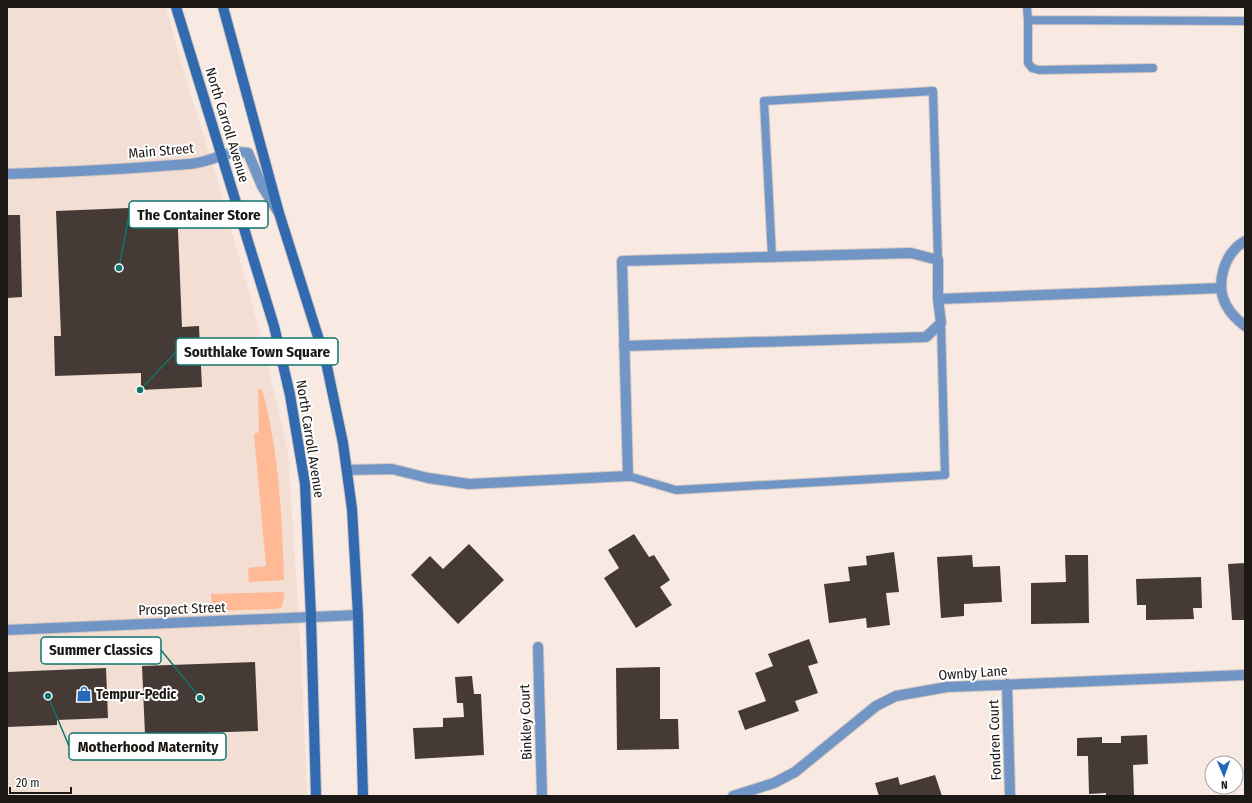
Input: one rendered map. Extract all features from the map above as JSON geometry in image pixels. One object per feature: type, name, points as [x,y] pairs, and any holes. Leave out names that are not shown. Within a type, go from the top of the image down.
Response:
[{"type":"main road","name":"North Carroll Avenue","points":[[176,7],[274,326],[290,395],[305,484],[311,617],[316,796]]},
{"type":"main road","name":"North Carroll Avenue","points":[[223,7],[279,213],[326,362],[343,443],[352,509],[358,616],[363,796]]},
{"type":"street","name":"Main Street","points":[[7,174],[192,164],[222,155],[242,152],[248,153],[262,186],[279,213]]},
{"type":"street","points":[[1245,241],[1229,256],[1222,271],[1221,288],[1225,304],[1235,318],[1245,326]]},
{"type":"street","points":[[347,470],[392,469],[428,478],[469,484],[628,476],[624,346],[622,261],[911,253],[938,260],[938,299],[941,323],[926,337],[624,346]]},
{"type":"street","points":[[938,299],[1221,288]]},
{"type":"street","name":"Prospect Street","points":[[7,630],[358,616]]},
{"type":"street","name":"Binkley Court","points":[[538,647],[542,796]]},
{"type":"street","name":"Ownby Lane","points":[[734,796],[774,783],[795,772],[876,706],[896,696],[947,687],[1245,675]]},
{"type":"street","name":"Fondren Court","points":[[1008,684],[1010,796]]},
{"type":"lane","points":[[1027,7],[1028,63],[1032,68],[1039,70],[1153,68]]},
{"type":"lane","points":[[1028,20],[1245,21]]},
{"type":"lane","points":[[772,257],[764,101],[932,92],[938,260]]},
{"type":"lane","points":[[628,476],[676,490],[944,475],[941,323]]},
{"type":"shaded area","points":[[7,7],[166,7],[181,62],[221,193],[259,329],[288,451],[301,654],[307,796],[7,796]]},
{"type":"shaded area","points":[[262,389],[268,412],[279,484],[284,580],[249,582],[248,568],[266,566],[254,434],[259,432],[258,390]]},
{"type":"shaded area","points":[[284,592],[282,607],[276,609],[212,611],[211,594]]},
{"type":"building","points":[[177,206],[182,327],[199,326],[202,387],[141,390],[141,373],[55,376],[54,336],[61,336],[56,211]]},
{"type":"building","points":[[7,215],[20,215],[22,297],[7,298]]},
{"type":"building","points":[[634,534],[649,557],[654,555],[670,580],[660,587],[672,605],[636,628],[604,578],[619,568],[608,550]]},
{"type":"building","points":[[469,544],[504,580],[458,624],[411,575],[430,556],[443,569]]},
{"type":"building","points":[[894,552],[899,592],[886,593],[890,625],[867,628],[866,618],[829,623],[824,584],[850,581],[848,567],[867,565],[866,556]]},
{"type":"building","points":[[972,555],[973,567],[1000,566],[1002,602],[964,604],[964,616],[941,618],[937,557]]},
{"type":"building","points":[[1065,555],[1088,555],[1089,623],[1031,624],[1031,583],[1066,582]]},
{"type":"building","points":[[1245,563],[1245,620],[1232,620],[1228,564]]},
{"type":"building","points":[[1201,577],[1202,608],[1193,608],[1194,619],[1146,620],[1146,605],[1137,605],[1136,579]]},
{"type":"building","points":[[809,639],[818,663],[808,666],[818,693],[795,701],[799,711],[745,730],[738,711],[766,701],[755,673],[773,666],[768,654]]},
{"type":"building","points":[[255,662],[258,731],[145,735],[142,666]]},
{"type":"building","points":[[660,667],[660,719],[678,719],[679,749],[617,750],[616,668]]},
{"type":"building","points":[[106,668],[108,718],[57,720],[57,725],[7,727],[7,672]]},
{"type":"building","points":[[472,676],[474,694],[481,694],[484,755],[415,759],[413,728],[443,727],[443,718],[464,717],[463,703],[457,703],[455,677]]},
{"type":"building","points":[[1147,735],[1148,764],[1133,765],[1134,796],[1106,796],[1106,793],[1089,794],[1088,756],[1077,756],[1077,738],[1102,737],[1102,743],[1121,743],[1121,736]]},
{"type":"building","points":[[935,775],[942,796],[879,796],[875,783],[898,777],[900,785]]},
{"type":"place","name":"The Container Store","points":[[119,268]]},
{"type":"place","name":"Southlake Town Square","points":[[140,390]]},
{"type":"place","name":"Tempur-Pedic","points":[[84,694]]},
{"type":"place","name":"Motherhood Maternity","points":[[48,696]]},
{"type":"place","name":"Summer Classics","points":[[200,698]]}]
